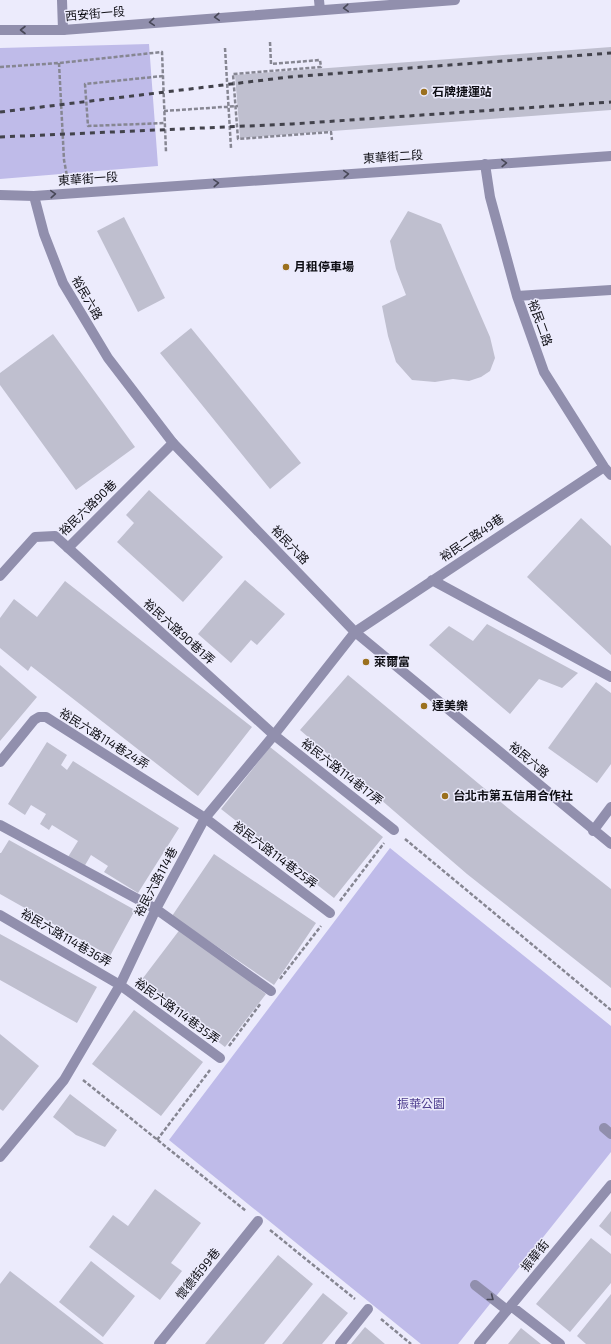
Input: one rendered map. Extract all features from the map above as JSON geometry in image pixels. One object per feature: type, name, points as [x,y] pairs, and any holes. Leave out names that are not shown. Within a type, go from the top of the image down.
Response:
[{"type":"street","points":[[62,0],[64,30]]},
{"type":"street","name":"西安街一段","points":[[0,30],[64,30],[319,5],[455,0]]},
{"type":"street","name":"東華街二段","points":[[178,186],[611,156]]},
{"type":"street","name":"裕民二路","points":[[485,164],[490,197],[517,296],[544,372],[604,467],[611,475]]},
{"type":"street","name":"東華街一段","points":[[0,196],[34,196],[178,186]]},
{"type":"street","name":"裕民六路","points":[[34,196],[44,234],[63,283],[108,358],[173,442],[355,632],[593,831],[611,844]]},
{"type":"street","points":[[517,296],[611,290]]},
{"type":"street","name":"裕民六路90巷","points":[[0,576],[35,536],[55,536],[68,548],[173,442]]},
{"type":"street","name":"裕民二路49巷","points":[[355,632],[604,467]]},
{"type":"street","name":"裕民六路90巷1弄","points":[[68,548],[274,735]]},
{"type":"street","points":[[432,580],[611,677]]},
{"type":"street","name":"裕民六路114巷","points":[[0,1157],[64,1080],[120,985],[156,909],[205,818],[274,735],[355,632]]},
{"type":"street","name":"裕民六路114巷24弄","points":[[0,762],[34,720],[39,717],[46,718],[205,818]]},
{"type":"street","name":"裕民六路114巷17弄","points":[[274,735],[394,830]]},
{"type":"street","points":[[593,831],[611,807]]},
{"type":"street","name":"裕民六路114巷25弄","points":[[205,818],[330,913]]},
{"type":"street","points":[[0,825],[156,909],[271,991]]},
{"type":"street","name":"裕民六路114巷36弄","points":[[0,915],[120,985]]},
{"type":"street","name":"裕民六路114巷35弄","points":[[120,985],[220,1058]]},
{"type":"street","name":"振華街","points":[[478,1344],[611,1185]]},
{"type":"street","name":"懷德街99巷","points":[[159,1344],[258,1221]]},
{"type":"street","points":[[475,1285],[560,1344]]},
{"type":"street","points":[[340,1344],[368,1309]]},
{"type":"path","points":[[270,42],[271,64],[320,60],[321,67],[234,74],[238,139],[331,132],[332,140]]},
{"type":"path","points":[[225,48],[231,148]]},
{"type":"path","points":[[0,67],[59,63],[162,52],[166,152]]},
{"type":"path","points":[[59,63],[64,160],[67,176]]},
{"type":"path","points":[[163,76],[85,84],[88,126],[165,123]]},
{"type":"path","points":[[164,111],[237,106]]},
{"type":"path","points":[[394,830],[611,1010]]},
{"type":"path","points":[[70,1070],[411,1344]]},
{"type":"green space","points":[[149,44],[158,166],[0,179],[0,48]]},
{"type":"green space","name":"振華公園","points":[[390,848],[611,1026],[611,1152],[458,1344],[421,1344],[169,1140]]},
{"type":"building","name":"石牌捷運站","points":[[611,47],[611,110],[240,138],[235,75]]},
{"type":"building","points":[[408,211],[441,224],[490,337],[495,358],[490,371],[481,377],[469,381],[453,379],[435,382],[412,380],[396,362],[388,336],[382,306],[406,295],[396,269],[390,241]]},
{"type":"building","points":[[124,217],[165,298],[138,312],[97,231]]},
{"type":"building","points":[[191,328],[301,463],[270,489],[160,353]]},
{"type":"building","points":[[53,334],[135,447],[76,490],[0,385],[0,373]]},
{"type":"building","points":[[149,490],[223,557],[183,602],[117,542],[134,523],[126,515]]},
{"type":"building","points":[[581,518],[611,546],[611,655],[527,577]]},
{"type":"building","points":[[245,580],[285,614],[257,645],[251,640],[231,663],[198,634]]},
{"type":"building","points":[[65,581],[252,727],[198,796],[31,666],[28,671],[0,648],[0,618],[14,599],[37,617]]},
{"type":"building","points":[[487,624],[578,673],[562,688],[539,679],[510,714],[429,645],[449,626],[473,641]]},
{"type":"building","points":[[0,665],[37,697],[0,741]]},
{"type":"building","points":[[348,675],[514,813],[611,889],[611,988],[467,874],[300,730]]},
{"type":"building","points":[[596,682],[611,693],[611,764],[597,783],[548,748]]},
{"type":"building","points":[[47,742],[67,755],[61,765],[67,770],[73,761],[179,828],[138,893],[104,872],[108,866],[91,855],[84,867],[68,857],[78,841],[52,825],[49,830],[40,824],[46,814],[31,805],[25,815],[8,804]]},
{"type":"building","points":[[270,747],[383,837],[334,898],[221,809]]},
{"type":"building","points":[[9,840],[135,910],[110,956],[0,894],[0,853]]},
{"type":"building","points":[[214,854],[316,923],[274,985],[172,916]]},
{"type":"building","points":[[181,928],[266,994],[225,1047],[140,982]]},
{"type":"building","points":[[0,934],[97,987],[77,1023],[0,980]]},
{"type":"building","points":[[134,1010],[203,1062],[161,1116],[92,1064]]},
{"type":"building","points":[[0,1034],[39,1066],[3,1111],[0,1109]]},
{"type":"building","points":[[70,1094],[117,1130],[105,1147],[76,1135],[53,1117]]},
{"type":"building","points":[[155,1189],[201,1223],[171,1263],[182,1271],[160,1300],[89,1247],[113,1215],[128,1226]]},
{"type":"building","points":[[611,1211],[611,1236],[599,1226]]},
{"type":"building","points":[[591,1238],[611,1254],[611,1283],[570,1332],[536,1304]]},
{"type":"building","points":[[278,1255],[313,1284],[264,1344],[205,1344]]},
{"type":"building","points":[[91,1261],[135,1296],[103,1337],[59,1302]]},
{"type":"building","points":[[10,1271],[104,1344],[0,1344],[0,1284]]},
{"type":"building","points":[[323,1293],[348,1313],[322,1344],[282,1344]]},
{"type":"building","points":[[611,1294],[611,1344],[586,1344],[577,1336]]},
{"type":"building","points":[[365,1327],[385,1344],[351,1344]]},
{"type":"building","points":[[521,1328],[541,1344],[508,1344]]},
{"type":"railway","points":[[0,112],[289,77],[611,53]]},
{"type":"railway","points":[[0,137],[292,124],[611,102]]},
{"type":"place","name":"石牌捷運站","points":[[424,92]]},
{"type":"place","name":"月租停車場","points":[[286,267]]},
{"type":"place","name":"萊爾富","points":[[366,662]]},
{"type":"place","name":"達美樂","points":[[424,706]]},
{"type":"place","name":"台北市第五信用合作社","points":[[445,796]]}]
